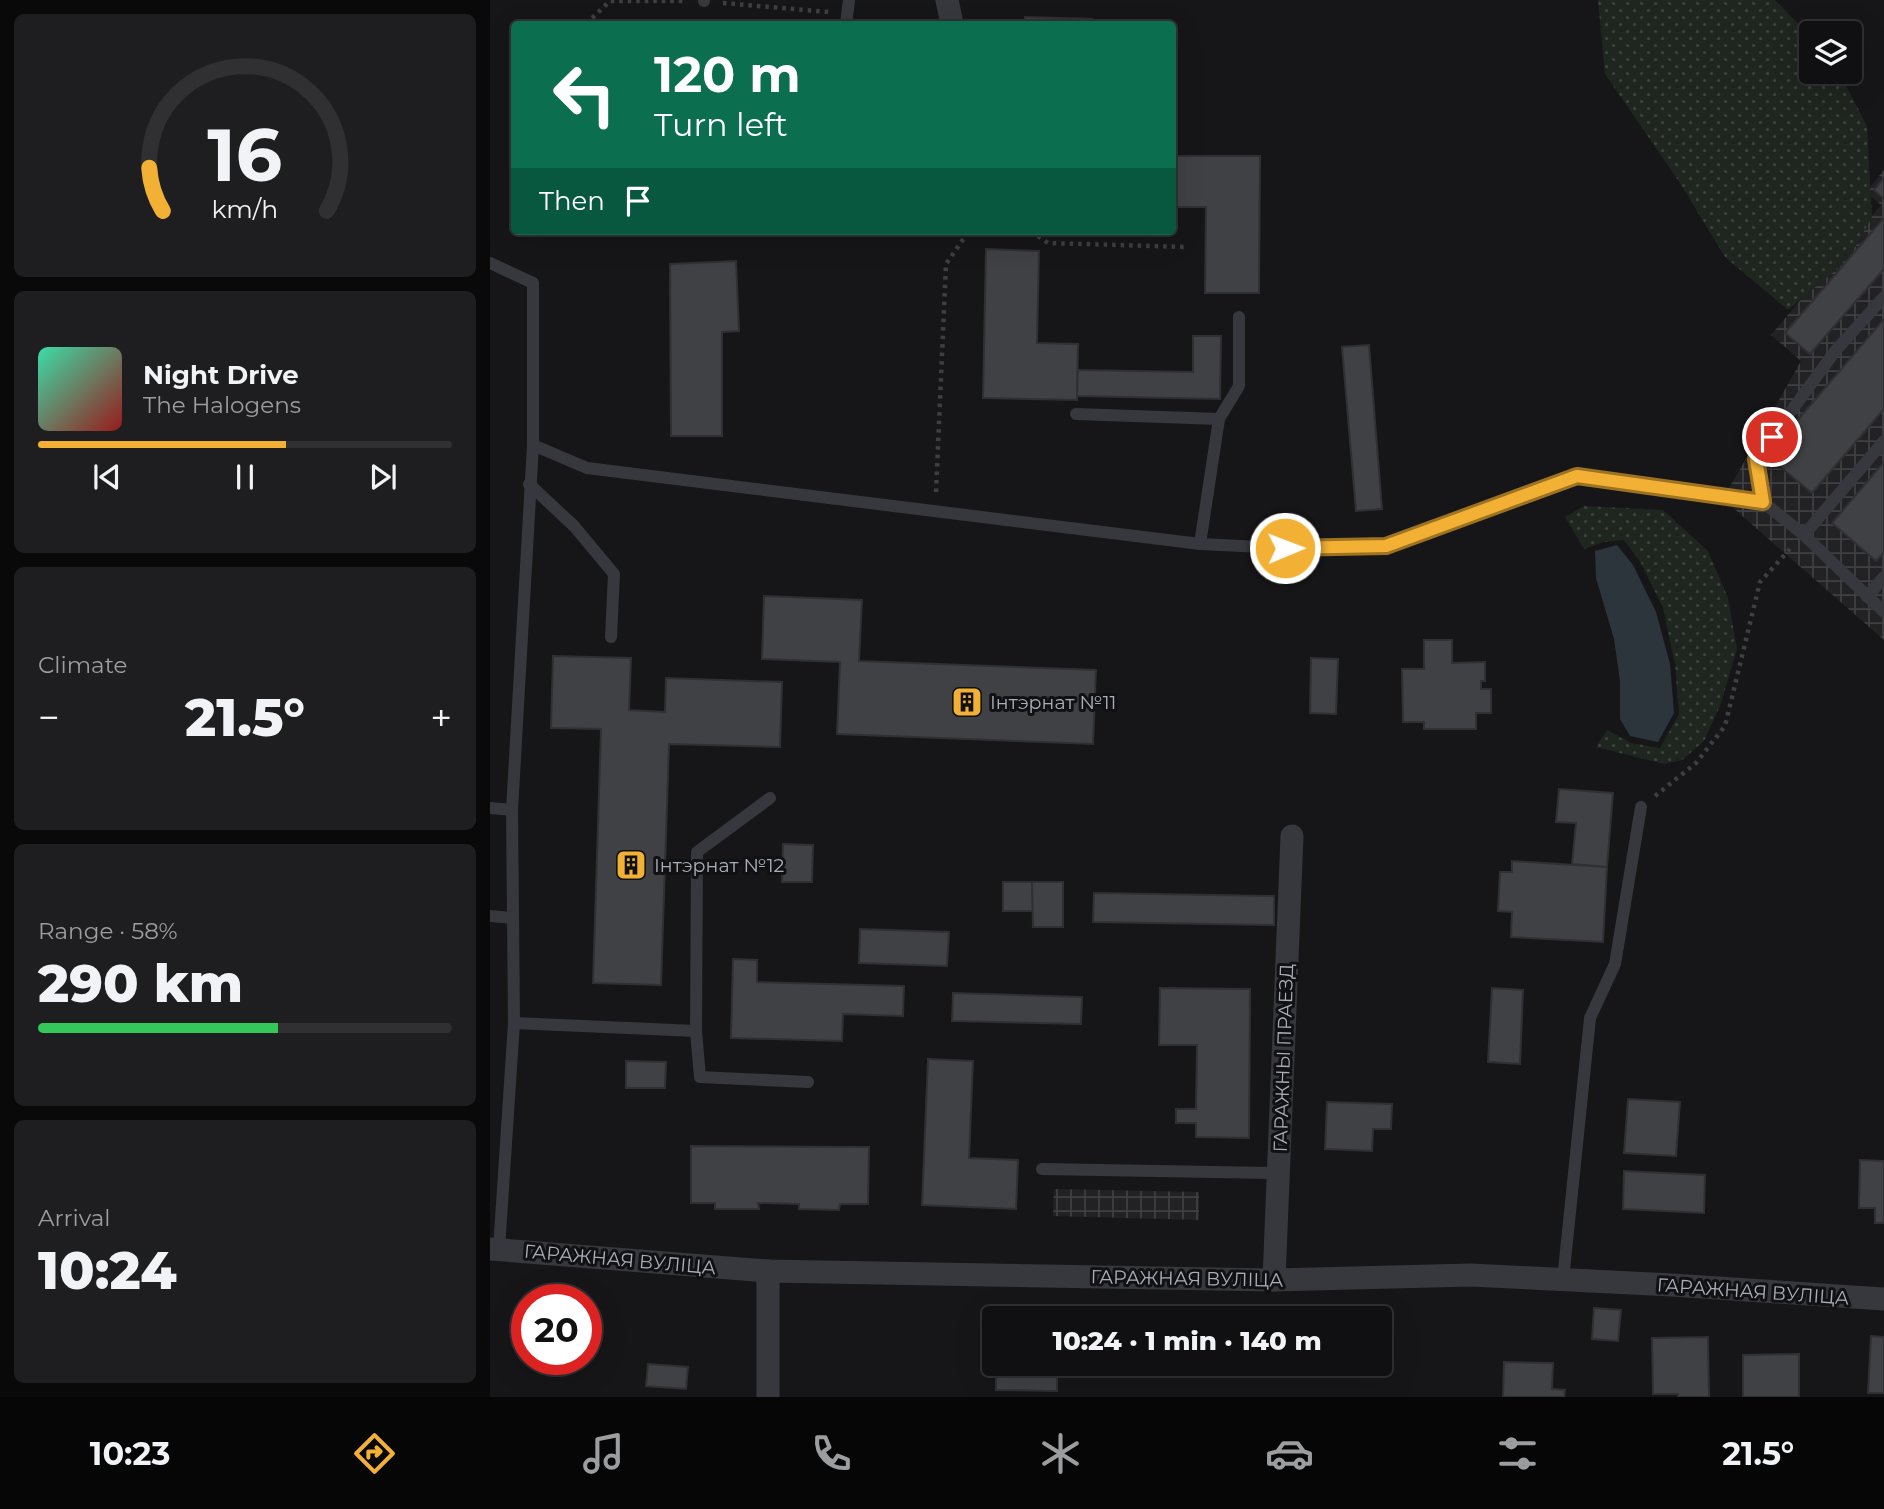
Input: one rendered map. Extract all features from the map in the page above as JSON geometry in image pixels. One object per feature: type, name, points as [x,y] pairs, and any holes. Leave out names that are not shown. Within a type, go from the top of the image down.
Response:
[{"type":"street","points":[[947,0],[951,21]]},
{"type":"street","name":"ГАРАЖНЫ ПРАЕЗД","points":[[1274,1280],[1292,836]]},
{"type":"street","name":"ГАРАЖНАЯ ВУЛІЦА","points":[[495,1249],[768,1270],[1274,1280],[1471,1275],[1884,1299]]},
{"type":"street","points":[[768,1270],[768,1397]]},
{"type":"lane","points":[[846,21],[849,0]]},
{"type":"lane","points":[[490,263],[533,283],[533,445],[512,810],[514,1023],[495,1249]]},
{"type":"lane","points":[[1763,502],[1756,459],[1836,349],[1884,297]]},
{"type":"lane","points":[[1200,544],[1219,419],[1239,386],[1239,317]]},
{"type":"lane","points":[[1076,414],[1219,419]]},
{"type":"lane","points":[[1804,535],[1884,441]]},
{"type":"lane","points":[[533,445],[587,468],[1200,544],[1285,548],[1386,546],[1577,476],[1763,502],[1804,535],[1884,612]]},
{"type":"lane","points":[[529,484],[574,526],[614,574],[611,637]]},
{"type":"lane","points":[[1867,597],[1884,576]]},
{"type":"lane","points":[[770,797],[697,852],[696,1031],[700,1077],[808,1082]]},
{"type":"lane","points":[[1563,1280],[1590,1018],[1615,964],[1641,807]]},
{"type":"lane","points":[[490,808],[512,810]]},
{"type":"lane","points":[[490,916],[513,918]]},
{"type":"lane","points":[[514,1023],[696,1031]]},
{"type":"lane","points":[[1042,1169],[1279,1173]]},
{"type":"path","points":[[935,511],[946,264],[966,235]]},
{"type":"path","points":[[1037,235],[1048,243],[1186,247]]},
{"type":"path","points":[[1641,807],[1696,763],[1725,726],[1760,582],[1804,535]]},
{"type":"shaded area","points":[[1598,0],[1775,0],[1799,25],[1799,84],[1845,84],[1867,126],[1872,217],[1848,260],[1788,310],[1725,257],[1680,183],[1605,74]]},
{"type":"shaded area","points":[[1884,170],[1884,640],[1723,499],[1801,361],[1771,335],[1881,205],[1866,192]]},
{"type":"shaded area","points":[[1584,506],[1663,510],[1708,551],[1728,598],[1737,649],[1720,706],[1704,741],[1682,760],[1664,764],[1596,747],[1607,730],[1631,743],[1660,748],[1679,714],[1675,664],[1663,608],[1641,563],[1624,540],[1604,542],[1584,549],[1565,517]]},
{"type":"shaded area","points":[[1617,545],[1633,565],[1656,612],[1670,664],[1674,713],[1658,742],[1630,736],[1620,719],[1620,681],[1614,639],[1596,578],[1595,551]]},
{"type":"shaded area","points":[[1054,1189],[1199,1192],[1199,1220],[1053,1216]]},
{"type":"building","points":[[1025,17],[1092,19],[1092,21],[1025,21]]},
{"type":"building","points":[[1176,156],[1260,156],[1259,293],[1205,293],[1206,207],[1176,207]]},
{"type":"building","points":[[1884,178],[1884,199],[1874,190]]},
{"type":"building","points":[[1884,218],[1884,269],[1810,354],[1785,333]]},
{"type":"building","points":[[986,249],[1039,251],[1037,343],[1078,344],[1077,400],[983,398]]},
{"type":"building","points":[[736,261],[739,331],[722,332],[722,436],[671,436],[670,264]]},
{"type":"building","points":[[1884,319],[1884,409],[1812,493],[1767,456]]},
{"type":"building","points":[[1193,336],[1221,336],[1220,399],[1077,396],[1078,370],[1193,372]]},
{"type":"building","points":[[1369,345],[1382,509],[1356,511],[1342,347]]},
{"type":"building","points":[[1884,462],[1884,552],[1876,561],[1832,523]]},
{"type":"building","name":"Інтэрнат №11","points":[[764,596],[862,600],[859,661],[1096,670],[1093,744],[837,734],[840,662],[762,659]]},
{"type":"building","points":[[1424,640],[1452,640],[1452,663],[1485,662],[1485,681],[1481,681],[1481,689],[1491,689],[1491,713],[1476,713],[1476,729],[1424,729],[1424,722],[1403,722],[1402,669],[1424,669]]},
{"type":"building","name":"Інтэрнат №12","points":[[553,656],[631,658],[629,710],[665,712],[666,678],[782,682],[780,747],[669,744],[661,985],[593,983],[601,729],[551,728]]},
{"type":"building","points":[[1311,658],[1338,659],[1336,714],[1310,713]]},
{"type":"building","points":[[1559,789],[1613,793],[1607,867],[1572,864],[1576,823],[1556,822]]},
{"type":"building","points":[[783,844],[813,845],[812,882],[782,882]]},
{"type":"building","points":[[1512,861],[1607,867],[1603,942],[1511,937],[1512,912],[1498,911],[1500,872],[1512,872]]},
{"type":"building","points":[[1003,882],[1032,882],[1033,911],[1003,911]]},
{"type":"building","points":[[1032,882],[1063,882],[1063,927],[1033,927]]},
{"type":"building","points":[[1094,893],[1274,896],[1274,925],[1093,922]]},
{"type":"building","points":[[860,929],[949,932],[947,966],[859,963]]},
{"type":"building","points":[[733,959],[757,960],[757,982],[904,986],[903,1016],[843,1014],[842,1041],[731,1038]]},
{"type":"building","points":[[1160,988],[1250,989],[1249,1138],[1196,1137],[1196,1123],[1176,1123],[1176,1109],[1196,1109],[1197,1045],[1159,1045]]},
{"type":"building","points":[[1492,988],[1523,990],[1520,1064],[1488,1062]]},
{"type":"building","points":[[953,993],[1082,997],[1081,1024],[952,1021]]},
{"type":"building","points":[[928,1059],[973,1061],[969,1158],[1018,1160],[1016,1209],[922,1205]]},
{"type":"building","points":[[626,1061],[666,1062],[665,1088],[626,1088]]},
{"type":"building","points":[[1628,1099],[1680,1102],[1676,1156],[1624,1153]]},
{"type":"building","points":[[1327,1102],[1392,1104],[1391,1129],[1373,1129],[1372,1151],[1325,1149]]},
{"type":"building","points":[[691,1146],[869,1147],[868,1204],[840,1204],[839,1210],[799,1209],[799,1204],[758,1203],[759,1209],[715,1209],[715,1203],[691,1203]]},
{"type":"building","points":[[1860,1160],[1884,1161],[1884,1223],[1875,1223],[1875,1208],[1859,1208]]},
{"type":"building","points":[[1624,1171],[1705,1175],[1704,1213],[1623,1209]]},
{"type":"building","points":[[1594,1308],[1621,1310],[1618,1341],[1592,1339]]},
{"type":"building","points":[[1871,1336],[1884,1337],[1884,1393],[1868,1393]]},
{"type":"building","points":[[1708,1337],[1709,1397],[1653,1394],[1652,1338]]},
{"type":"building","points":[[1799,1354],[1799,1397],[1743,1397],[1743,1355]]},
{"type":"building","points":[[1504,1362],[1553,1363],[1552,1389],[1565,1390],[1564,1397],[1503,1397]]},
{"type":"building","points":[[648,1364],[688,1367],[686,1389],[646,1386]]},
{"type":"building","points":[[996,1376],[1057,1376],[1057,1391],[996,1390]]},
{"type":"place","name":"Інтэрнат №11","points":[[967,702]]},
{"type":"place","name":"Інтэрнат №12","points":[[631,865]]},
{"type":"route","points":[[1285,548],[1386,546],[1577,476],[1763,502],[1756,459],[1772,437]]}]
